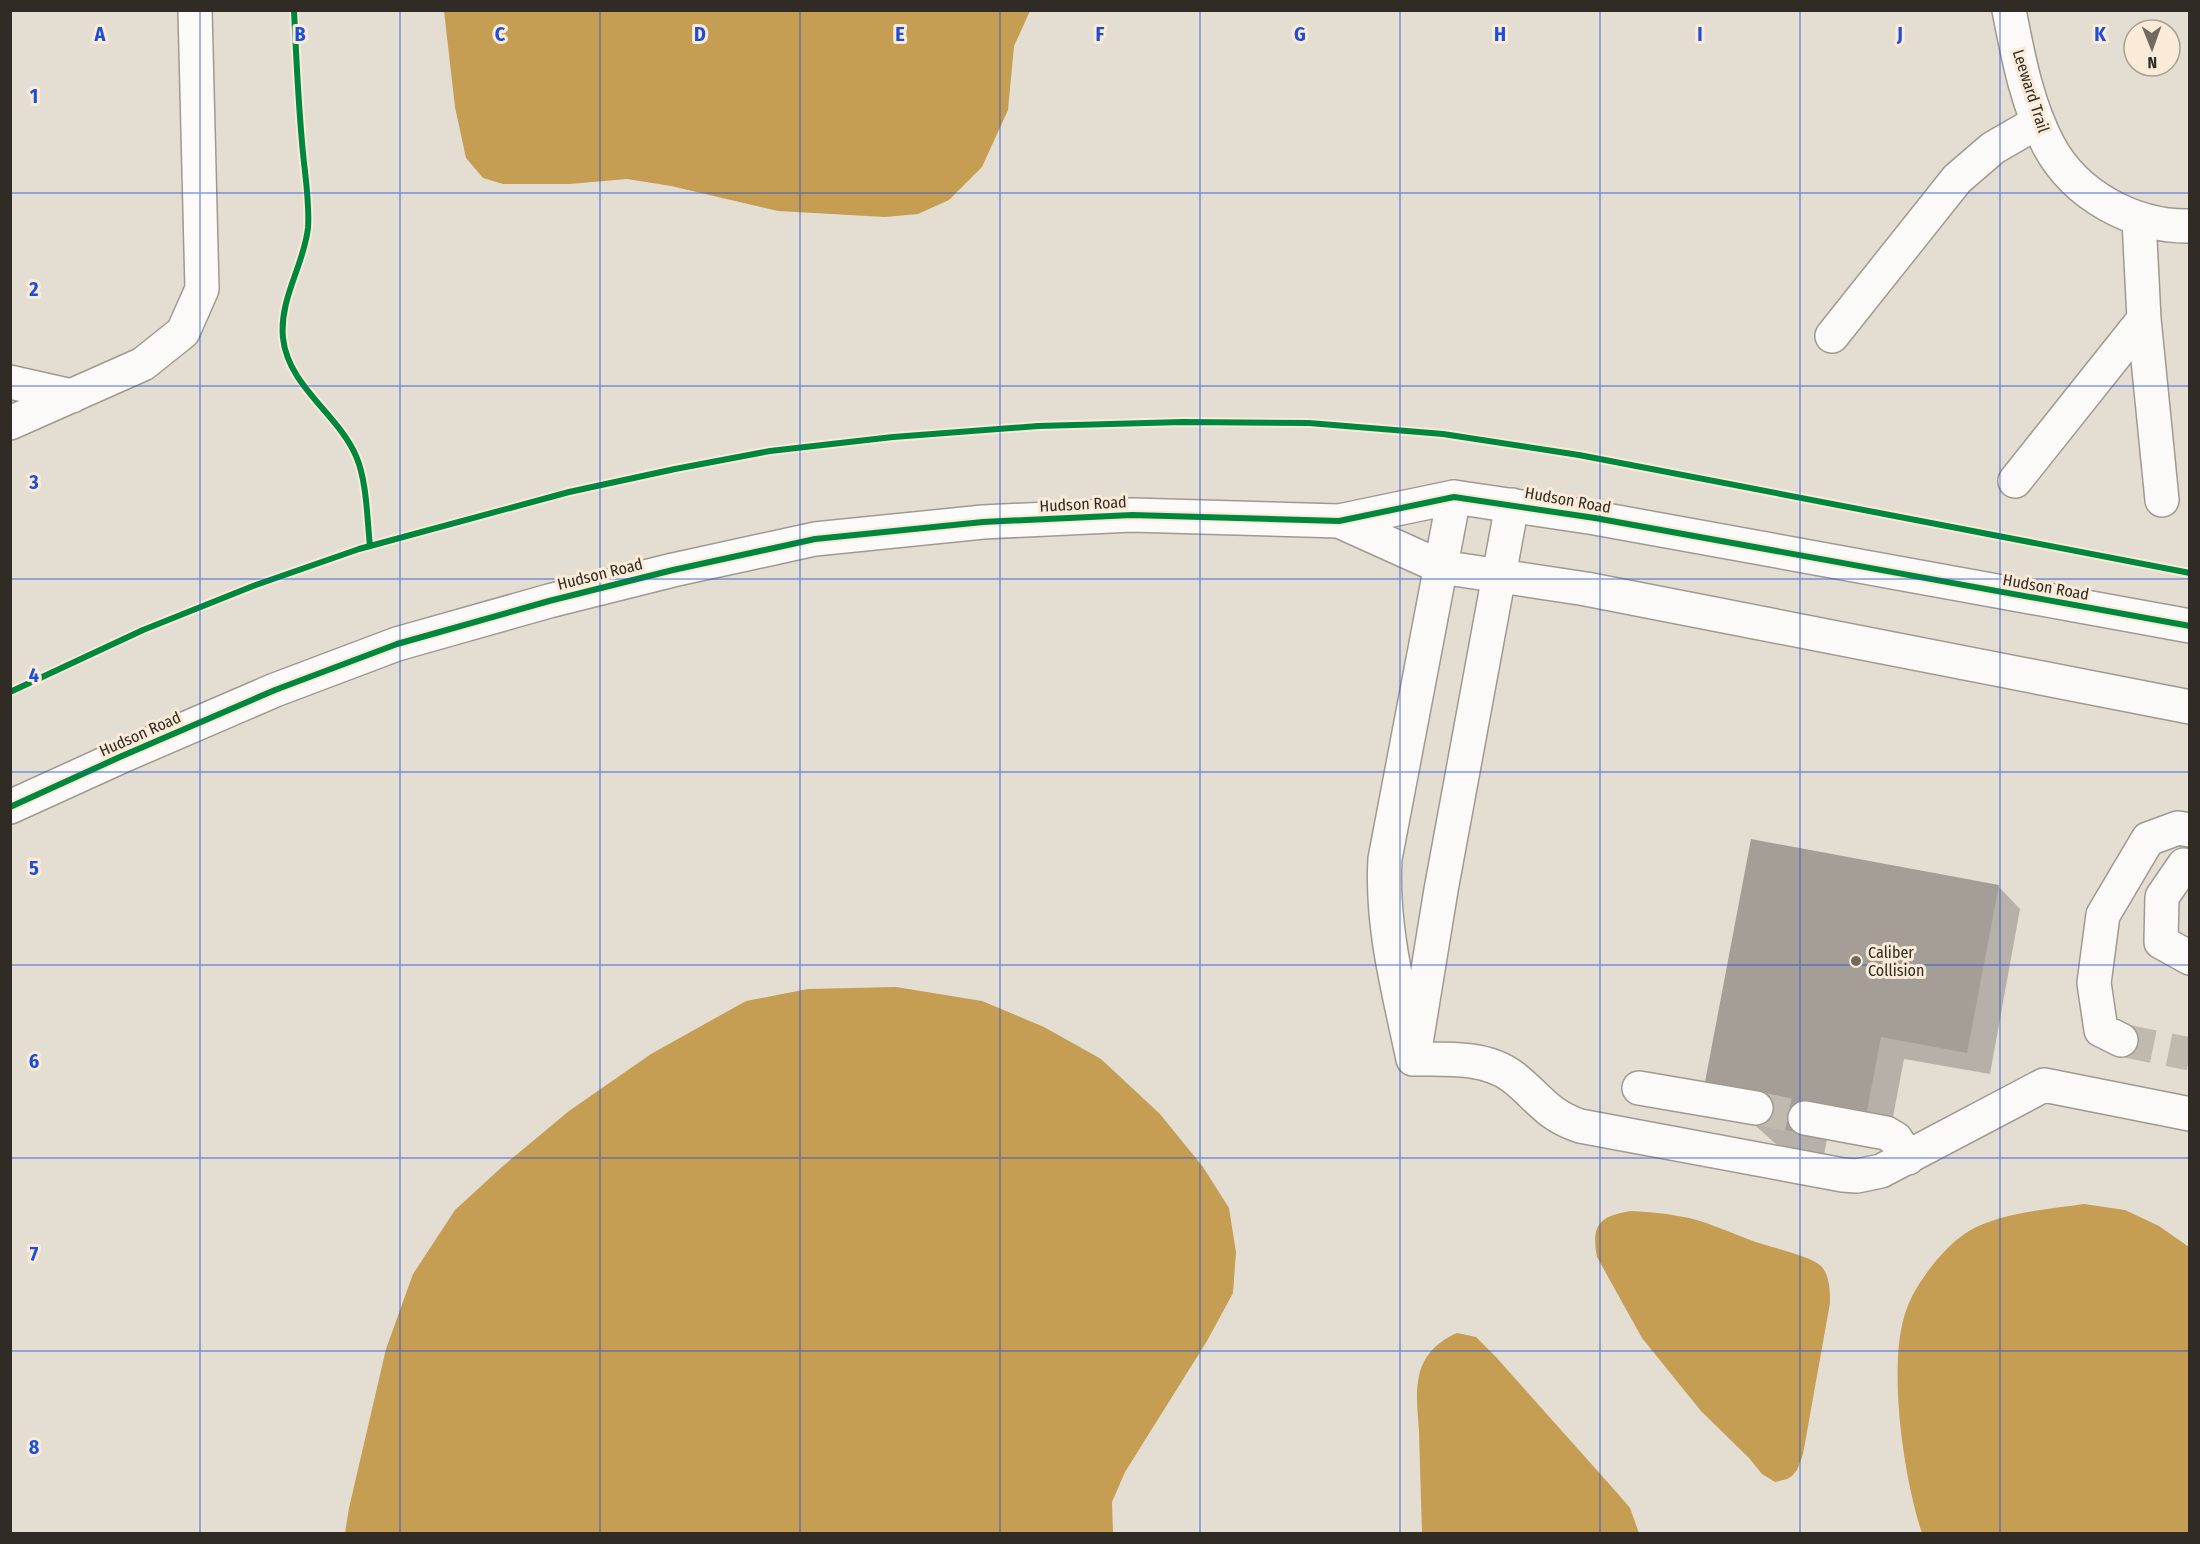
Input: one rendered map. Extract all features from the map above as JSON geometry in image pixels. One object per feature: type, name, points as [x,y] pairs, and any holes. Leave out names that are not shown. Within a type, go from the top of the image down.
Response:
[{"type":"street","points":[[10,423],[143,364],[183,332],[202,289],[195,10]]},
{"type":"street","name":"Leeward Trail","points":[[2008,10],[2020,64],[2038,122],[2050,148],[2074,178],[2102,202],[2139,220],[2190,226]]},
{"type":"street","points":[[1832,336],[1957,179],[1994,148],[2038,122]]},
{"type":"street","points":[[2139,220],[2144,319],[2162,500]]},
{"type":"street","points":[[2015,481],[2144,319]]},
{"type":"street","points":[[10,382],[72,396]]},
{"type":"street","points":[[1413,1059],[1388,937],[1384,905],[1384,859],[1454,497]]},
{"type":"street","name":"Hudson Road","points":[[10,807],[274,690],[397,644],[549,601],[815,539],[982,522],[1132,515],[1339,521],[1454,497],[1512,505],[2190,626]]},
{"type":"street","points":[[1413,1059],[1440,890],[1512,505]]},
{"type":"street","name":"Hudson Road","points":[[1339,521],[1440,567],[1586,589],[2190,707]]},
{"type":"street","points":[[2121,1040],[2101,1030],[2094,983],[2103,915],[2148,839],[2178,828],[2190,830]]},
{"type":"street","points":[[2190,866],[2184,865],[2162,897],[2161,942],[2190,958]]},
{"type":"street","points":[[1413,1059],[1458,1060],[1500,1069],[1512,1076],[1550,1112],[1566,1121],[1595,1130],[1842,1175],[1870,1174],[1881,1171],[2044,1085],[2190,1114]]},
{"type":"street","points":[[1639,1088],[1756,1108]]},
{"type":"street","points":[[1805,1118],[1886,1133],[1896,1139],[1908,1158]]},
{"type":"shaded area","points":[[444,10],[1030,11],[1014,46],[1008,110],[982,167],[949,200],[918,214],[885,217],[778,211],[671,186],[627,179],[570,184],[503,184],[483,178],[466,158],[455,107]]},
{"type":"shaded area","points":[[896,987],[982,1001],[1044,1027],[1101,1059],[1160,1114],[1203,1167],[1229,1208],[1236,1252],[1233,1293],[1207,1341],[1125,1472],[1112,1502],[1113,1533],[345,1533],[386,1349],[413,1274],[455,1210],[569,1111],[651,1054],[746,1001],[808,989]]},
{"type":"shaded area","points":[[2084,1204],[2125,1210],[2159,1226],[2189,1247],[2189,1533],[1922,1533],[1909,1483],[1898,1389],[1901,1331],[1911,1298],[1924,1276],[1941,1255],[1969,1231],[2009,1216]]},
{"type":"shaded area","points":[[1631,1211],[1667,1214],[1698,1220],[1810,1259],[1825,1271],[1829,1284],[1830,1303],[1803,1454],[1797,1470],[1787,1479],[1775,1482],[1762,1474],[1701,1411],[1642,1338],[1597,1257],[1595,1246],[1597,1230],[1605,1219]]},
{"type":"shaded area","points":[[1457,1333],[1476,1337],[1496,1357],[1630,1508],[1639,1533],[1422,1533],[1418,1383],[1421,1369],[1428,1356],[1444,1340]]},
{"type":"building","name":"Caliber Collision","points":[[1751,839],[1999,885],[1967,1053],[1881,1037],[1867,1111],[1808,1101],[1802,1133],[1754,1124],[1760,1092],[1705,1082]]},
{"type":"tunnel","points":[[2121,1040],[2190,1054]]},
{"type":"tunnel","points":[[1756,1108],[1805,1118]]},
{"type":"cycle path","points":[[294,10],[299,109],[308,196],[308,228],[306,242],[288,296],[283,338],[294,371],[338,427],[356,456],[364,488],[370,546]]},
{"type":"cycle path","points":[[10,692],[143,630],[253,586],[359,549],[569,492],[770,451],[893,437],[1038,426],[1183,422],[1309,423],[1443,434],[1579,455],[2190,573]]},
{"type":"cycle path","points":[[10,807],[275,690],[397,644],[549,601],[673,570],[815,539],[983,522],[1132,515],[1339,521],[1454,497],[1595,518],[2190,626]]},
{"type":"place","name":"Caliber Collision","points":[[1856,961]]}]
